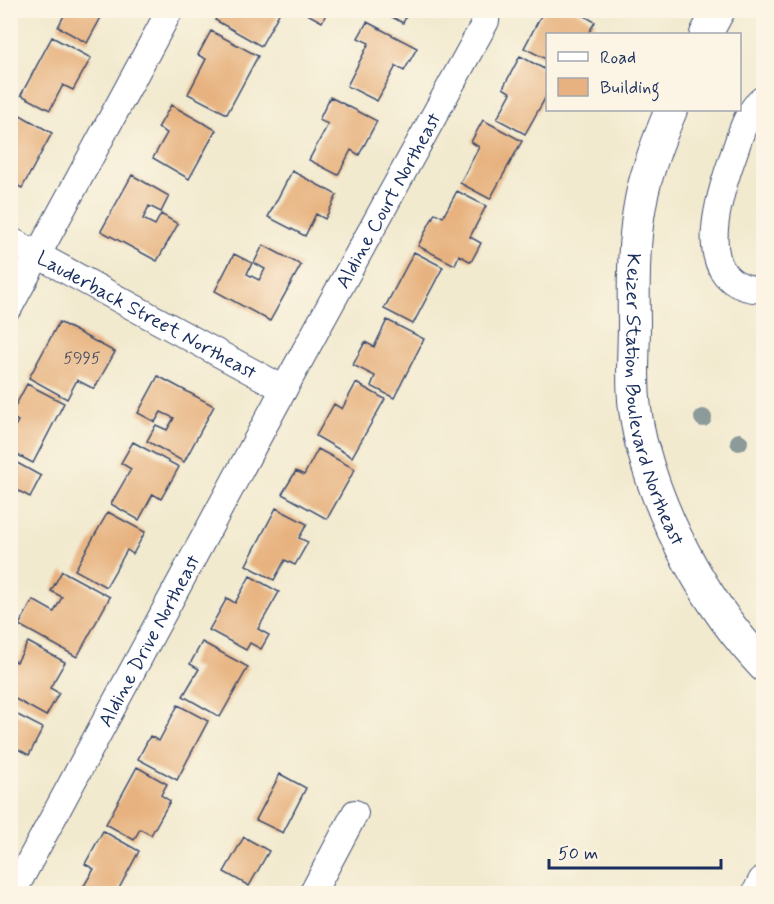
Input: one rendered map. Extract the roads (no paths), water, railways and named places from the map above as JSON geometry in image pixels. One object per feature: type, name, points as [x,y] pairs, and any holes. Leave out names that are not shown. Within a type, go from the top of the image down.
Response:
[{"type":"main road","points":[[707,33],[719,10]]},
{"type":"main road","name":"Keizer Station Boulevard Northeast","points":[[671,111],[648,171],[639,212],[635,256],[633,290],[635,406],[642,448],[659,498],[683,550],[723,615],[750,652],[764,666]]},
{"type":"main road","points":[[758,894],[764,882]]},
{"type":"street","points":[[10,306],[170,10]]},
{"type":"street","name":"Aldine Court Northeast","points":[[284,389],[486,21],[487,10]]},
{"type":"street","points":[[764,98],[755,104],[745,123],[722,188],[713,238],[716,258],[723,272],[735,283],[764,290]]},
{"type":"street","name":"Lauderback Street Northeast","points":[[10,240],[284,389]]},
{"type":"street","name":"Aldine Drive Northeast","points":[[12,894],[284,389]]},
{"type":"street","points":[[312,894],[355,813]]}]
